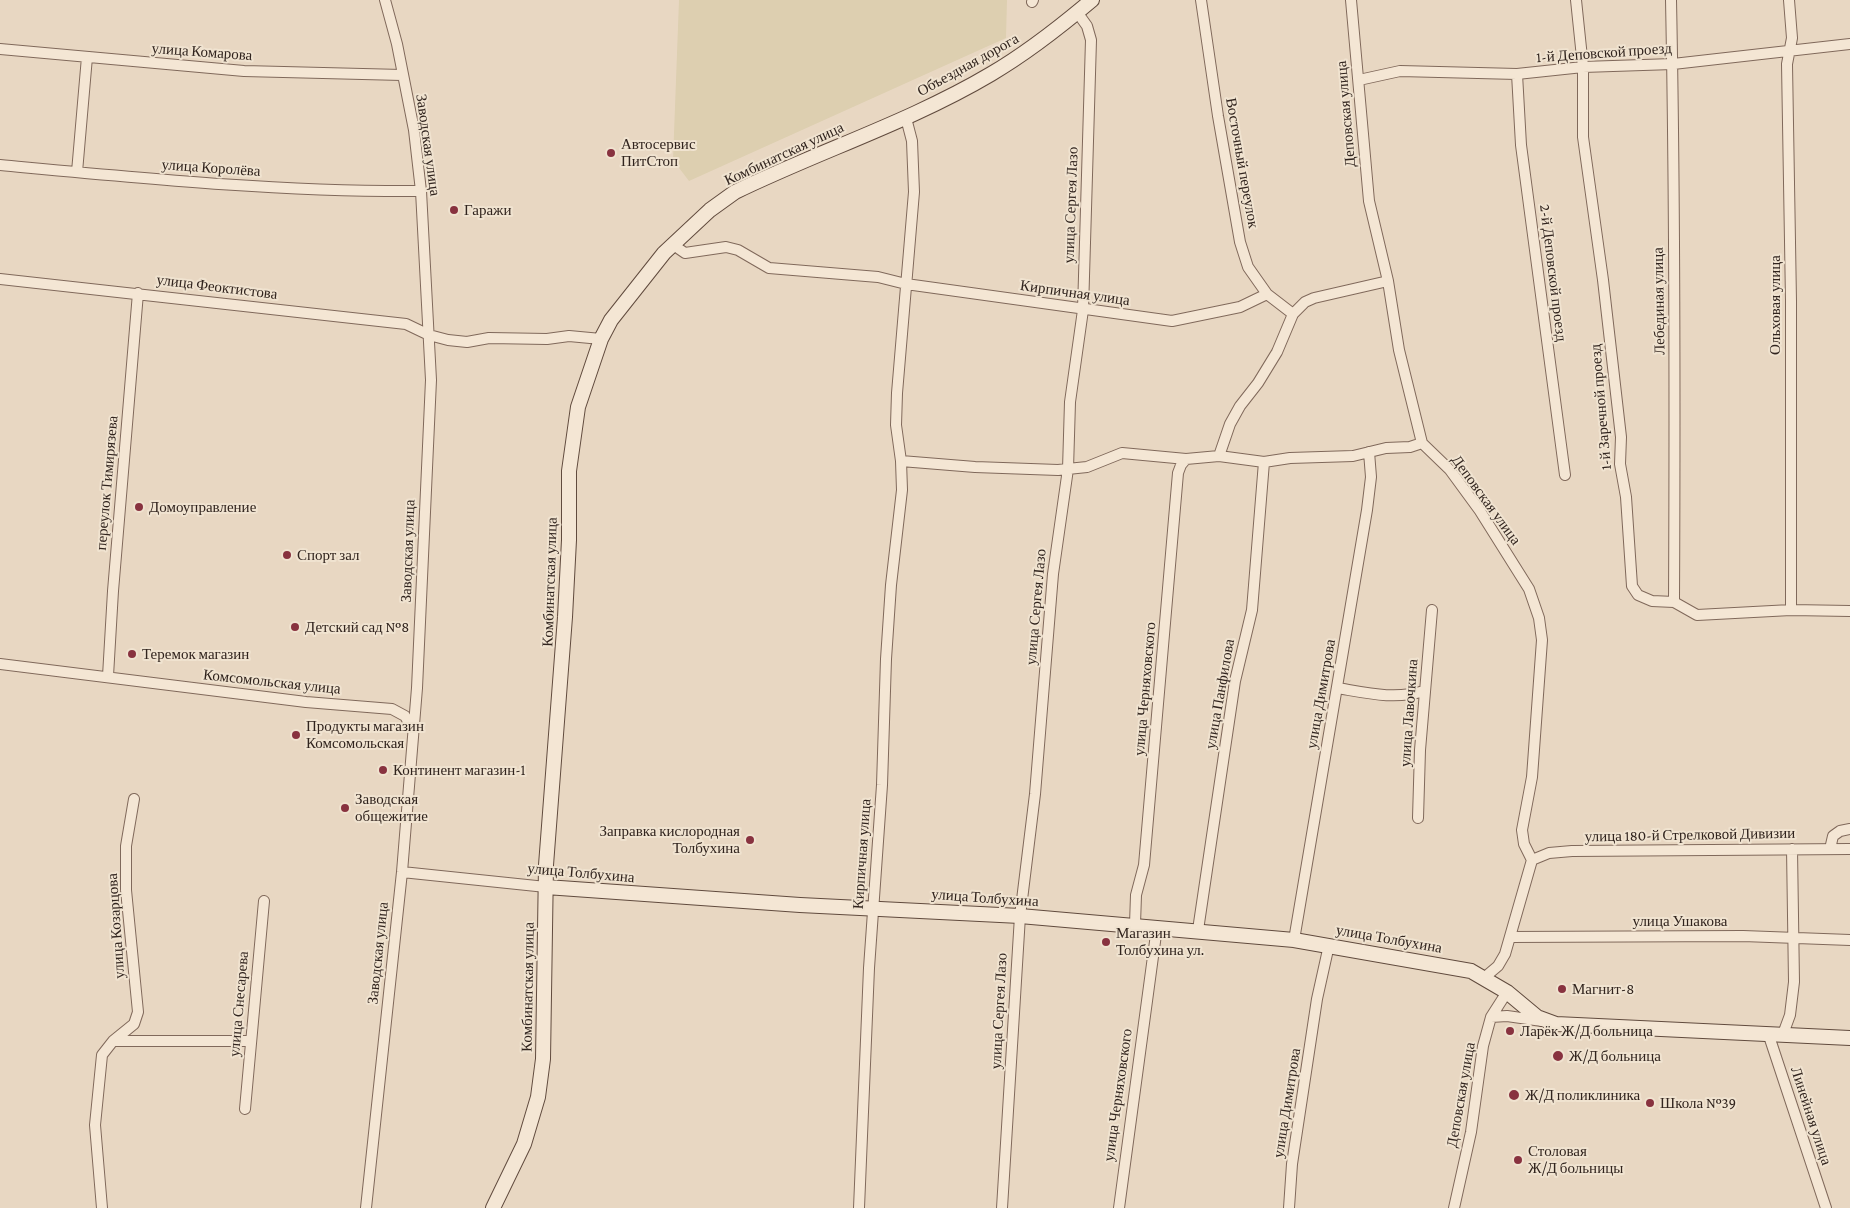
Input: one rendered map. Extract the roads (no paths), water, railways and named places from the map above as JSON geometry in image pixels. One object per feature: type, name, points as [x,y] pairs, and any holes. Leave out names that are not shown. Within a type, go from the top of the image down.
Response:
[{"type":"main road","name":"Объездная дорога","points":[[906,118],[990,75],[1037,45],[1092,0]]},
{"type":"main road","name":"Комбинатская улица","points":[[493,1208],[524,1144],[538,1097],[543,1058],[546,865],[566,617],[570,455],[578,407],[601,339],[611,320],[672,244],[710,210],[735,192],[906,118]]},
{"type":"main road","name":"улица Толбухина","points":[[546,887],[800,905],[1135,924],[1294,940],[1449,966],[1485,977],[1507,992],[1537,1017],[1547,1022],[1564,1025],[1850,1038]]},
{"type":"street","name":"Заводская улица","points":[[366,1208],[402,872],[412,729],[417,688],[431,380],[421,191],[414,130],[397,44],[385,0]]},
{"type":"street","name":"Восточный переулок","points":[[1201,0],[1218,116],[1240,242],[1248,267],[1267,294]]},
{"type":"street","name":"Деповская улица","points":[[1351,0],[1369,201],[1388,281],[1399,350],[1422,444],[1450,470],[1480,511],[1529,589],[1538,618],[1542,640],[1532,777],[1522,830],[1524,844],[1532,860]]},
{"type":"street","name":"1-й Заречной проезд","points":[[1576,0],[1583,67],[1583,137],[1603,280],[1621,437],[1620,464],[1626,497],[1632,586],[1638,595],[1652,601],[1674,602],[1697,614],[1791,610],[1850,611]]},
{"type":"street","name":"Лебединая улица","points":[[1672,0],[1672,220],[1676,320],[1674,602]]},
{"type":"street","name":"Ольховая улица","points":[[1789,0],[1792,38],[1787,64],[1791,301],[1791,610]]},
{"type":"street","name":"улица Сергея Лазо","points":[[1002,1208],[1020,916],[1035,794],[1053,574],[1068,468],[1070,402],[1083,310],[1091,40],[1078,12]]},
{"type":"street","name":"1-й Деповской проезд","points":[[1359,80],[1400,71],[1517,74],[1583,67],[1673,64],[1850,44]]},
{"type":"street","name":"улица Комарова","points":[[0,49],[244,71],[402,75]]},
{"type":"street","points":[[77,172],[87,58]]},
{"type":"street","name":"2-й Деповской проезд","points":[[1517,74],[1521,145],[1565,475]]},
{"type":"street","points":[[906,118],[912,141],[914,192],[906,284]]},
{"type":"street","name":"улица Королёва","points":[[0,165],[219,184],[357,191],[421,191]]},
{"type":"street","name":"Кирпичная улица","points":[[672,244],[685,253],[726,248],[738,250],[770,268],[878,277],[906,284],[1172,321],[1240,307],[1267,294]]},
{"type":"street","name":"улица Феоктистова","points":[[0,279],[406,324],[429,335],[467,342],[488,338],[546,339],[569,336],[601,339]]},
{"type":"street","points":[[1219,456],[1230,424],[1277,352],[1292,314],[1305,302],[1314,298],[1388,281]]},
{"type":"street","name":"Кирпичная улица","points":[[859,1208],[873,908],[882,785],[883,719],[890,585],[902,490],[896,393],[906,284]]},
{"type":"street","name":"переулок Тимирязева","points":[[108,676],[112,591],[138,293]]},
{"type":"street","points":[[1267,294],[1292,314]]},
{"type":"street","points":[[901,461],[975,467],[1068,468],[1087,467],[1122,453],[1186,459],[1219,456],[1264,462],[1290,458],[1331,458],[1386,448],[1410,447],[1422,444]]},
{"type":"street","name":"улица Димитрова","points":[[1294,940],[1367,510],[1371,477],[1368,452]]},
{"type":"street","name":"улица Черняховского","points":[[1135,924],[1136,896],[1144,865],[1178,473],[1186,459]]},
{"type":"street","name":"улица Панфилова","points":[[1198,930],[1235,681],[1252,610],[1264,462]]},
{"type":"street","name":"улица Лавочкина","points":[[1418,818],[1424,690],[1432,610]]},
{"type":"street","name":"Комсомольская улица","points":[[0,664],[306,702],[392,709],[405,716],[412,729]]},
{"type":"street","points":[[1337,688],[1390,696],[1402,696],[1424,690]]},
{"type":"street","name":"улица Козарцова","points":[[102,1208],[94,1125],[102,1055],[114,1041],[134,1024],[138,1012],[126,890],[126,846],[134,800]]},
{"type":"street","points":[[1830,849],[1833,836],[1840,831],[1850,829]]},
{"type":"street","points":[[1783,1034],[1790,1015],[1793,990],[1792,849]]},
{"type":"street","name":"улица 180-й Стрелковой Дивизии","points":[[1532,860],[1549,853],[1572,852],[1850,849]]},
{"type":"street","points":[[1485,977],[1498,966],[1510,937],[1532,860]]},
{"type":"street","name":"улица Толбухина","points":[[402,872],[546,887]]},
{"type":"street","name":"улица Снесарева","points":[[245,1109],[264,901]]},
{"type":"street","name":"улица Черняховского","points":[[1119,1208],[1157,927]]},
{"type":"street","name":"улица Ушакова","points":[[1510,937],[1744,936],[1850,940]]},
{"type":"street","name":"улица Димитрова","points":[[1289,1208],[1292,1164],[1317,999],[1329,946]]},
{"type":"street","name":"Деповская улица","points":[[1454,1208],[1471,1132],[1479,1073],[1491,1017],[1507,992]]},
{"type":"street","name":"улица Толбухина","points":[[1491,1017],[1506,1016],[1547,1022]]},
{"type":"street","name":"Линейная улица","points":[[1768,1033],[1826,1208]]},
{"type":"street","points":[[114,1041],[250,1041]]},
{"type":"place","name":"Автосервис ПитСтоп","points":[[611,153]]},
{"type":"place","name":"Гаражи","points":[[454,210]]},
{"type":"place","name":"Домоуправление","points":[[139,507]]},
{"type":"place","name":"Спорт зал","points":[[287,555]]},
{"type":"place","name":"Детский сад №8","points":[[295,627]]},
{"type":"place","name":"Теремок магазин","points":[[132,654]]},
{"type":"place","name":"Продукты магазин Комсомольская","points":[[296,735]]},
{"type":"place","name":"Континент магазин-1","points":[[383,770]]},
{"type":"place","name":"Заводская общежитие","points":[[345,808]]},
{"type":"place","name":"Заправка кислородная Толбухина","points":[[750,840]]},
{"type":"place","name":"Магазин Толбухина ул.","points":[[1106,942]]},
{"type":"place","name":"Магнит-8","points":[[1562,989]]},
{"type":"place","name":"Ларёк Ж/Д больница","points":[[1510,1031]]},
{"type":"place","name":"Ж/Д больница","points":[[1558,1056]]},
{"type":"place","name":"Ж/Д поликлиника","points":[[1514,1095]]},
{"type":"place","name":"Школа №39","points":[[1650,1103]]},
{"type":"place","name":"Столовая Ж/Д больницы","points":[[1518,1160]]}]
